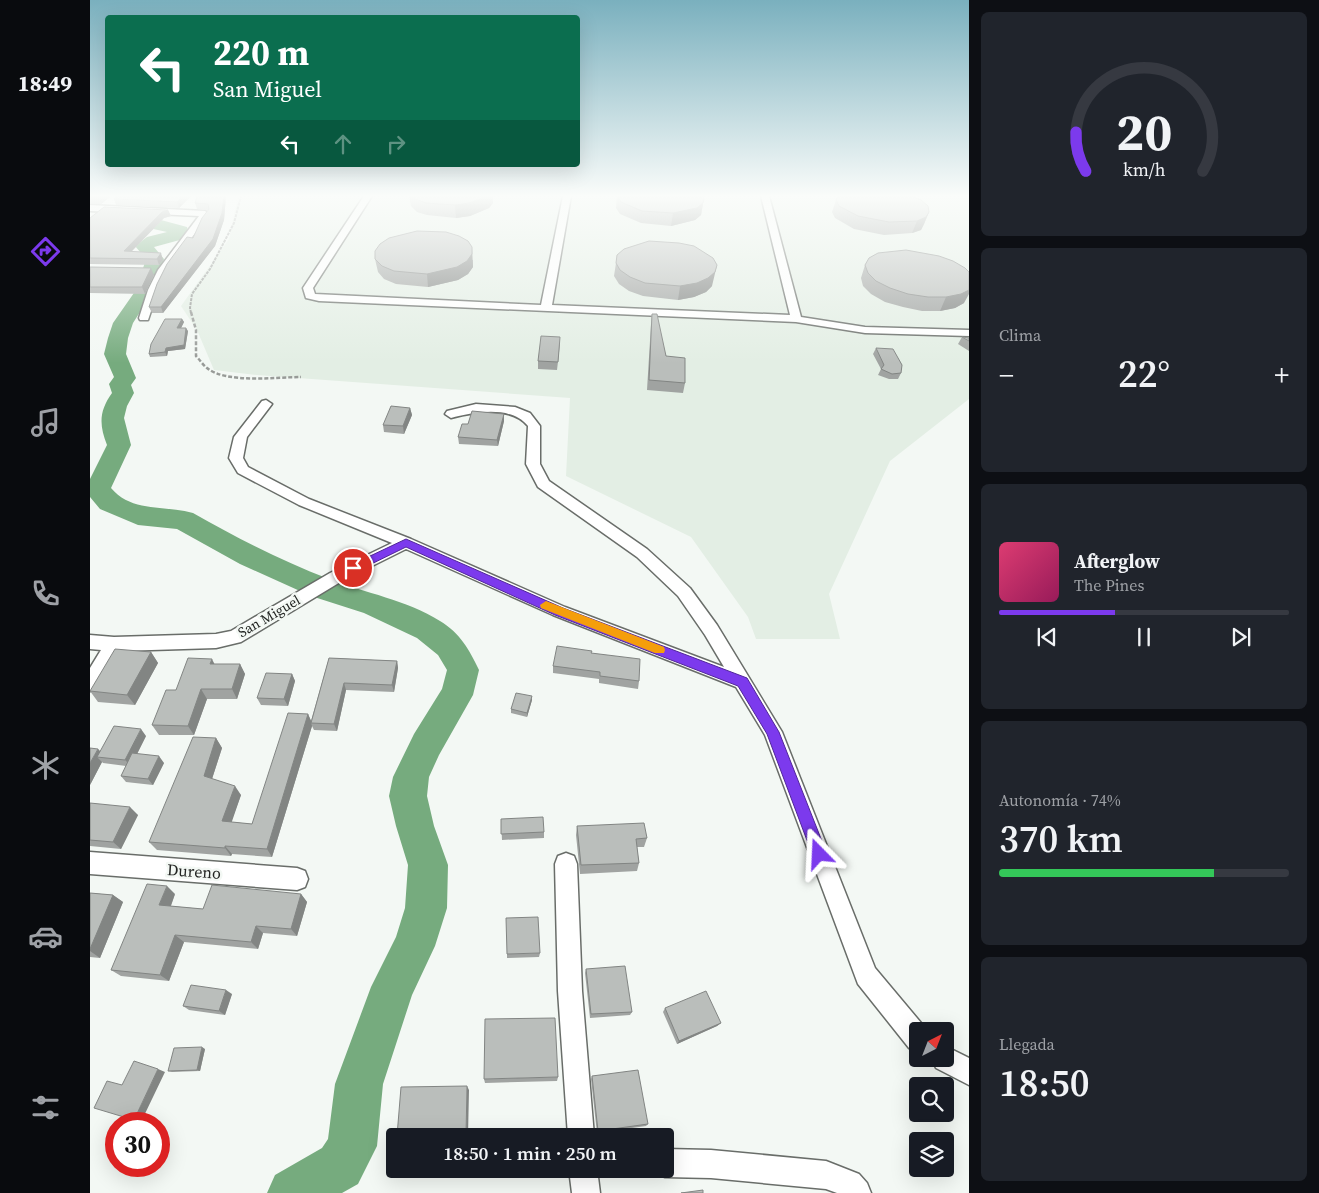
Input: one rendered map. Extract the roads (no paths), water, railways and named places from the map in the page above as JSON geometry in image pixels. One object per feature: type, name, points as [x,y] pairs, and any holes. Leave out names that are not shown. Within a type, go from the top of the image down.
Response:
[{"type":"street","points":[[144,318],[153,290],[156,270],[172,252]]},
{"type":"street","points":[[332,252],[308,288],[310,296],[319,298],[796,319],[865,330],[969,334]]},
{"type":"street","points":[[546,308],[556,252]]},
{"type":"street","points":[[779,252],[796,319]]},
{"type":"street","points":[[266,404],[241,437],[236,458],[243,470],[304,502],[406,543],[559,611],[743,682]]},
{"type":"street","points":[[450,414],[476,408],[515,411],[526,416],[534,426],[533,464],[543,484],[642,553],[684,592],[711,630],[772,732],[866,976],[909,1028]]},
{"type":"street","name":"San Miguel","points":[[90,642],[114,644],[216,641],[235,636],[336,577],[406,543]]},
{"type":"street","points":[[90,684],[114,644]]},
{"type":"street","name":"Dureno","points":[[90,863],[297,879]]},
{"type":"street","points":[[566,864],[570,992],[580,1128]]},
{"type":"street","points":[[954,1064],[969,1072]]},
{"type":"street","points":[[674,1163],[711,1164],[826,1175],[849,1184],[858,1193]]},
{"type":"waterway","points":[[149,252],[155,259],[145,290],[123,323],[118,338],[115,354],[125,378],[120,384],[123,393],[115,406],[112,418],[119,445],[98,489],[109,503],[138,516],[183,520],[250,557],[321,588],[375,605],[428,629],[449,646],[456,655],[463,670],[456,695],[426,745],[411,777],[408,796],[415,826],[428,865],[426,908],[414,946],[393,987],[359,1084],[352,1146],[340,1166],[293,1193]]}]
